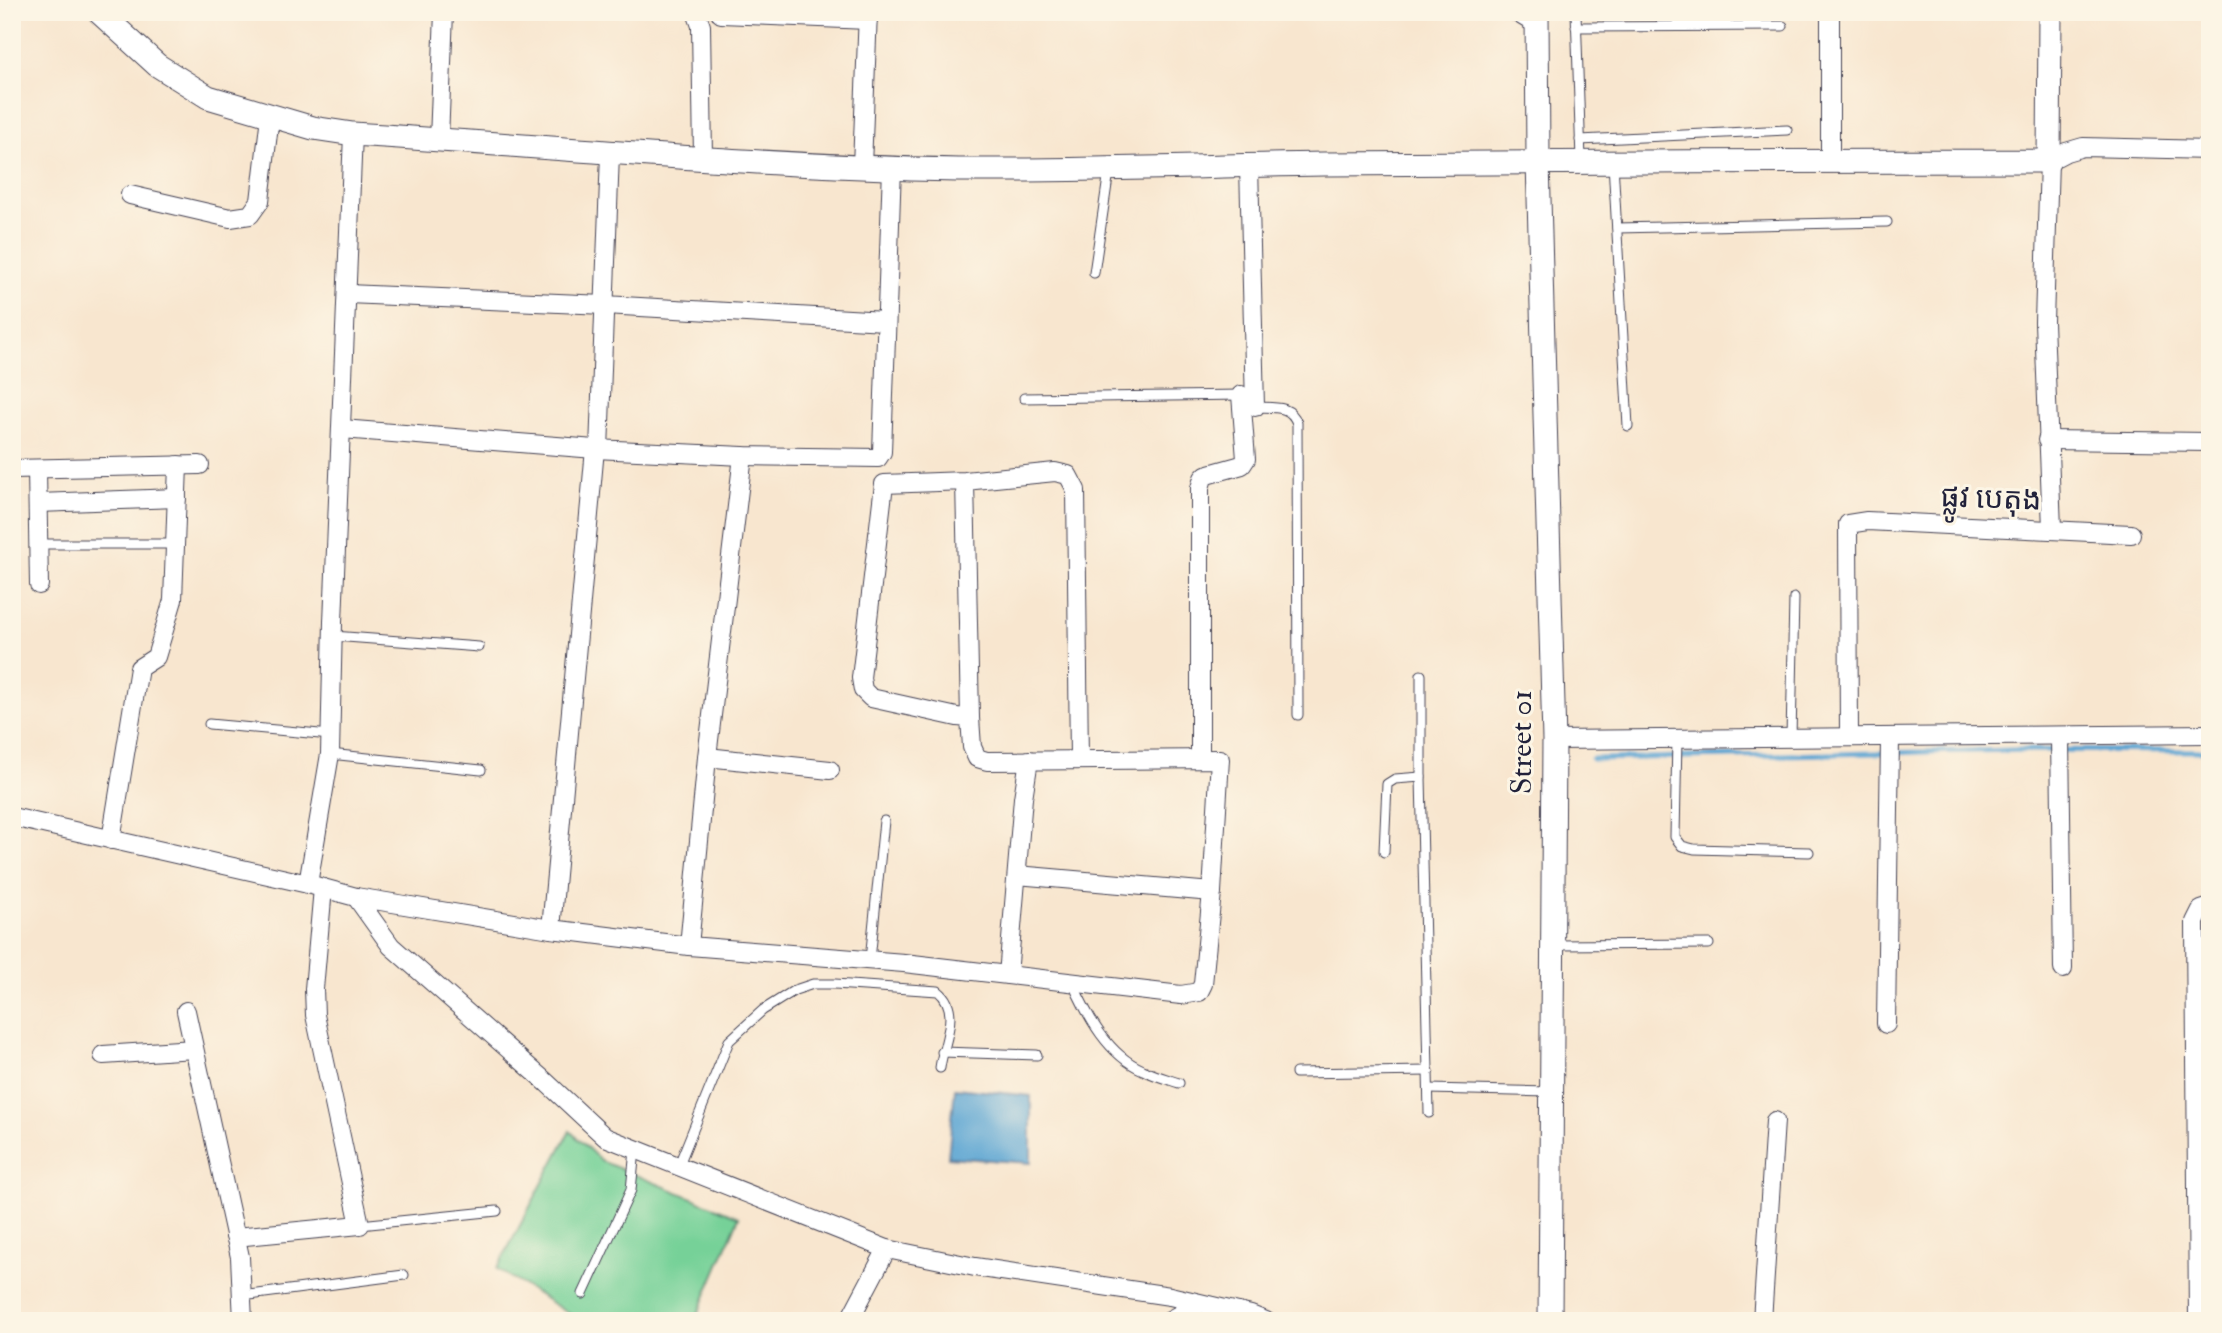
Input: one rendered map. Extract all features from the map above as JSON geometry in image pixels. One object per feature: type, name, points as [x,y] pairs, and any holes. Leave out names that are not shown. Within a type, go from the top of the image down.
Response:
[{"type":"street","points":[[99,12],[157,65],[208,97],[313,128],[353,134],[610,154],[892,167],[1110,170],[1249,165],[1538,162],[1580,151],[1614,162],[2049,162],[2066,152],[2083,147],[2210,150]]},
{"type":"street","points":[[439,140],[444,12]]},
{"type":"street","points":[[696,12],[701,26],[702,159]]},
{"type":"street","points":[[1829,161],[1830,12]]},
{"type":"street","points":[[2050,12],[2044,322],[2052,529]]},
{"type":"street","points":[[721,14],[868,16],[862,166]]},
{"type":"street","name":"Street 01","points":[[1537,21],[1538,162],[1554,740],[1550,1321]]},
{"type":"street","points":[[130,195],[230,218],[250,215],[260,201],[270,116]]},
{"type":"street","points":[[235,1237],[360,1225],[315,1015],[314,989],[315,886],[331,735],[332,636],[353,134]]},
{"type":"street","points":[[551,929],[597,449],[610,154]]},
{"type":"street","points":[[1200,759],[1200,488],[1206,475],[1242,465],[1246,459],[1250,398],[1249,165]]},
{"type":"street","points":[[342,429],[597,449],[743,456],[878,457],[882,452],[892,167]]},
{"type":"street","points":[[347,294],[886,321]]},
{"type":"street","points":[[2047,440],[2210,442]]},
{"type":"street","points":[[689,946],[707,757],[743,456]]},
{"type":"street","points":[[111,840],[139,668],[156,657],[173,600],[178,465]]},
{"type":"street","points":[[12,469],[200,465]]},
{"type":"street","points":[[37,469],[39,585]]},
{"type":"street","points":[[970,718],[871,698],[863,690],[861,678],[884,484],[965,481],[1055,472],[1068,475],[1076,489],[1079,760]]},
{"type":"street","points":[[12,817],[356,897],[551,929],[689,946],[870,960],[1181,995],[1199,992],[1206,971],[1220,759],[987,761],[976,758],[972,747],[970,718],[965,481]]},
{"type":"street","points":[[38,502],[177,498]]},
{"type":"street","name":"ផ្លូវ បេតុង","points":[[1849,737],[1849,524],[1867,521],[2131,534]]},
{"type":"street","points":[[1554,740],[1676,745],[1849,737],[1890,751],[2060,739],[2210,734]]},
{"type":"street","points":[[2060,739],[2063,969]]},
{"type":"street","points":[[1886,1024],[1890,751]]},
{"type":"street","points":[[707,757],[830,771]]},
{"type":"street","points":[[1007,975],[1029,760]]},
{"type":"street","points":[[1017,875],[1212,892]]},
{"type":"street","points":[[356,897],[391,946],[605,1137],[887,1249],[975,1267],[1170,1296],[1206,1310],[1251,1315],[1266,1321]]},
{"type":"street","points":[[2198,1321],[2195,922],[2201,910],[2210,907]]},
{"type":"street","points":[[186,1011],[240,1257],[243,1321]]},
{"type":"street","points":[[103,1055],[194,1048]]},
{"type":"street","points":[[1762,1321],[1775,1121]]},
{"type":"street","points":[[851,1317],[887,1249]]},
{"type":"street","points":[[1168,1321],[1206,1310]]},
{"type":"lane","points":[[1511,12],[1512,15],[1537,21]]},
{"type":"lane","points":[[1576,12],[1580,151],[1787,130]]},
{"type":"lane","points":[[1576,27],[1783,26]]},
{"type":"lane","points":[[1614,162],[1628,426]]},
{"type":"lane","points":[[1094,273],[1110,170]]},
{"type":"lane","points":[[1617,228],[1887,222]]},
{"type":"lane","points":[[1024,398],[1250,398],[1293,413],[1297,423],[1298,715]]},
{"type":"lane","points":[[38,544],[176,544]]},
{"type":"lane","points":[[1791,738],[1794,598]]},
{"type":"lane","points":[[332,636],[479,647]]},
{"type":"lane","points":[[1421,675],[1429,1113]]},
{"type":"lane","points":[[209,724],[331,735]]},
{"type":"lane","points":[[1676,745],[1675,837],[1682,846],[1694,849],[1809,852]]},
{"type":"lane","points":[[330,754],[481,770]]},
{"type":"lane","points":[[1384,852],[1387,783],[1395,779],[1421,777]]},
{"type":"lane","points":[[870,960],[884,821]]},
{"type":"lane","points":[[1552,945],[1709,944]]},
{"type":"lane","points":[[1072,982],[1086,1013],[1114,1052],[1142,1070],[1179,1083]]},
{"type":"lane","points":[[678,1167],[729,1041],[763,1010],[795,990],[813,984],[835,984],[938,991],[950,1009],[951,1018],[940,1068]]},
{"type":"lane","points":[[942,1052],[1037,1055]]},
{"type":"lane","points":[[1296,1073],[1429,1071]]},
{"type":"lane","points":[[1429,1088],[1550,1092]]},
{"type":"lane","points":[[583,1294],[631,1190],[635,1150]]},
{"type":"lane","points":[[360,1225],[497,1211]]},
{"type":"lane","points":[[242,1296],[404,1275]]},
{"type":"green space","points":[[570,1131],[601,1161],[739,1217],[695,1321],[581,1321],[497,1269]]},
{"type":"water","points":[[955,1088],[1031,1096],[1031,1163],[948,1157]]},
{"type":"waterway","points":[[1592,759],[2015,750],[2210,751]]}]
